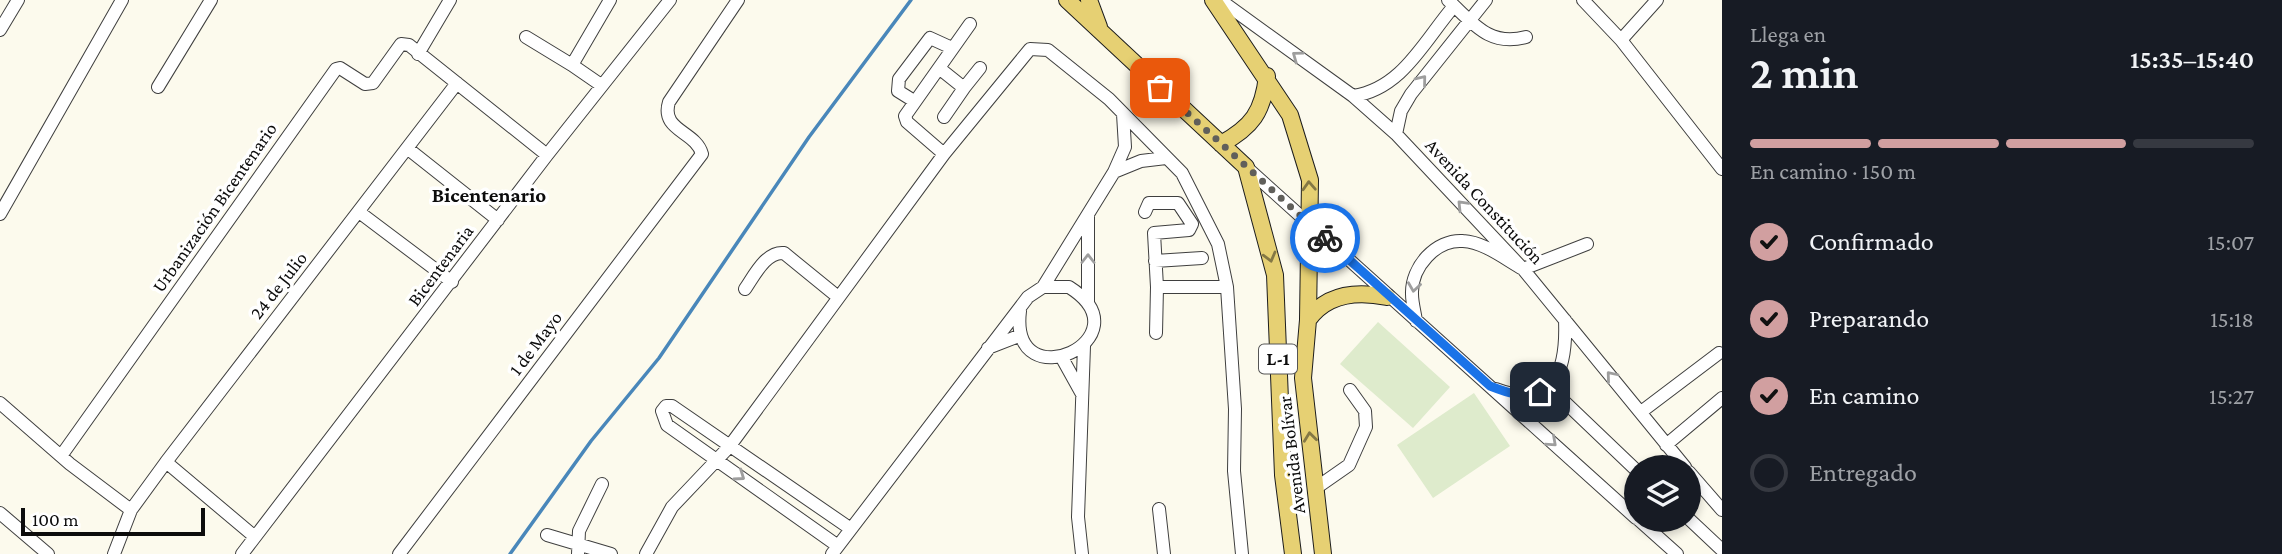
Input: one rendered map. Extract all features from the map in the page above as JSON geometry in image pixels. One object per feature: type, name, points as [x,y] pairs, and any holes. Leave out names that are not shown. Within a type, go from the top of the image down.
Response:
[{"type":"main road","points":[[1067,0],[1246,167]]},
{"type":"main road","points":[[1089,0],[1100,31]]},
{"type":"main road","name":"Avenida Bolívar","points":[[1213,0],[1267,76],[1290,115],[1310,180],[1308,320],[1303,378],[1323,554]]},
{"type":"main road","points":[[1221,144],[1252,124],[1264,98],[1267,76]]},
{"type":"main road","name":"Avenida Bolívar","points":[[1246,167],[1275,275],[1283,475],[1293,554]]},
{"type":"main road","points":[[1308,320],[1315,310],[1350,294],[1387,297]]},
{"type":"street","points":[[0,30],[18,0]]},
{"type":"street","points":[[0,214],[122,0]]},
{"type":"street","points":[[158,87],[211,0]]},
{"type":"street","points":[[450,0],[418,54],[547,155]]},
{"type":"street","points":[[572,65],[610,0]]},
{"type":"street","name":"Bicentenaria","points":[[242,554],[601,85],[670,0]]},
{"type":"street","name":"1 de Mayo","points":[[399,554],[702,154],[696,141],[670,123],[666,113],[669,102],[738,0]]},
{"type":"street","name":"Avenida Constitución","points":[[1220,0],[1353,96],[1396,134],[1523,269],[1675,455]]},
{"type":"street","points":[[1396,134],[1401,111],[1411,94],[1486,0]]},
{"type":"street","points":[[1583,0],[1621,40],[1722,169]]},
{"type":"street","points":[[1621,40],[1657,0]]},
{"type":"street","points":[[1353,96],[1371,93],[1393,80],[1426,44],[1450,3],[1490,38],[1513,41],[1526,37]]},
{"type":"street","points":[[1442,20],[1461,32]]},
{"type":"street","points":[[944,154],[908,122],[905,116],[970,24]]},
{"type":"street","points":[[526,37],[601,85]]},
{"type":"street","points":[[914,100],[898,91],[900,79],[930,38],[952,48]]},
{"type":"street","name":"Urbanización Bicentenario","points":[[61,456],[333,72],[340,68],[370,84],[401,44],[409,46],[418,54]]},
{"type":"street","points":[[646,554],[672,507],[729,447],[944,154],[1030,49],[1048,50],[1109,99],[1182,173],[1217,244],[1227,287],[1235,408],[1234,471],[1242,554]]},
{"type":"street","points":[[939,68],[964,88]]},
{"type":"street","points":[[944,117],[981,68]]},
{"type":"street","name":"24 de Julio","points":[[114,554],[131,510],[457,83]]},
{"type":"street","points":[[851,529],[671,406],[666,405],[662,411],[667,425],[835,550],[851,529],[987,348],[1020,311],[1028,297],[1044,287],[1114,172],[1125,147],[1123,114]]},
{"type":"street","points":[[407,148],[498,220]]},
{"type":"street","points":[[1114,172],[1141,161],[1166,158]]},
{"type":"street","points":[[1246,167],[1387,297],[1624,507]]},
{"type":"street","points":[[1145,212],[1149,203],[1178,203],[1192,224],[1189,230],[1154,233],[1157,333]]},
{"type":"street","points":[[359,212],[452,282]]},
{"type":"street","points":[[1082,554],[1078,517],[1084,346],[1092,326],[1088,304],[1088,214]]},
{"type":"street","points":[[1416,321],[1412,293],[1414,280],[1434,249],[1445,242],[1464,240],[1480,245],[1523,269],[1587,244]]},
{"type":"street","points":[[745,289],[769,256],[784,253],[838,297]]},
{"type":"street","points":[[1155,261],[1202,258]]},
{"type":"street","points":[[1044,287],[1069,287],[1088,304]]},
{"type":"street","points":[[1157,287],[1227,287]]},
{"type":"street","points":[[1020,311],[1021,335],[1032,350],[1049,358],[1062,358],[1084,346]]},
{"type":"street","points":[[1490,386],[1513,395],[1527,396],[1557,379],[1563,366],[1565,320]]},
{"type":"street","points":[[987,348],[1021,335]]},
{"type":"street","points":[[1641,412],[1719,353]]},
{"type":"street","points":[[1062,358],[1084,397]]},
{"type":"street","points":[[1548,386],[1624,459]]},
{"type":"street","points":[[1317,488],[1349,465],[1366,427],[1365,411],[1350,390]]},
{"type":"street","points":[[1666,445],[1722,398]]},
{"type":"street","points":[[0,404],[131,510]]},
{"type":"street","points":[[166,462],[256,537]]},
{"type":"street","points":[[578,550],[579,531],[602,484]]},
{"type":"street","points":[[1701,486],[1722,510]]},
{"type":"street","points":[[1159,509],[1164,554]]},
{"type":"street","points":[[0,513],[48,554]]},
{"type":"street","points":[[1701,530],[1722,550]]},
{"type":"street","points":[[1652,532],[1677,554]]},
{"type":"street","points":[[547,535],[578,550],[611,554]]},
{"type":"green space","points":[[1378,322],[1450,387],[1413,428],[1340,364]]},
{"type":"green space","points":[[1474,393],[1510,446],[1433,498],[1397,445]]},
{"type":"waterway","points":[[510,554],[591,441],[659,358],[809,137],[911,0]]},
{"type":"way so far","points":[[1160,88],[1325,238]]},
{"type":"district","name":"Bicentenario","points":[[489,195]]},
{"type":"route","points":[[1325,238],[1387,297],[1490,386],[1513,395],[1527,396],[1540,392]]}]
